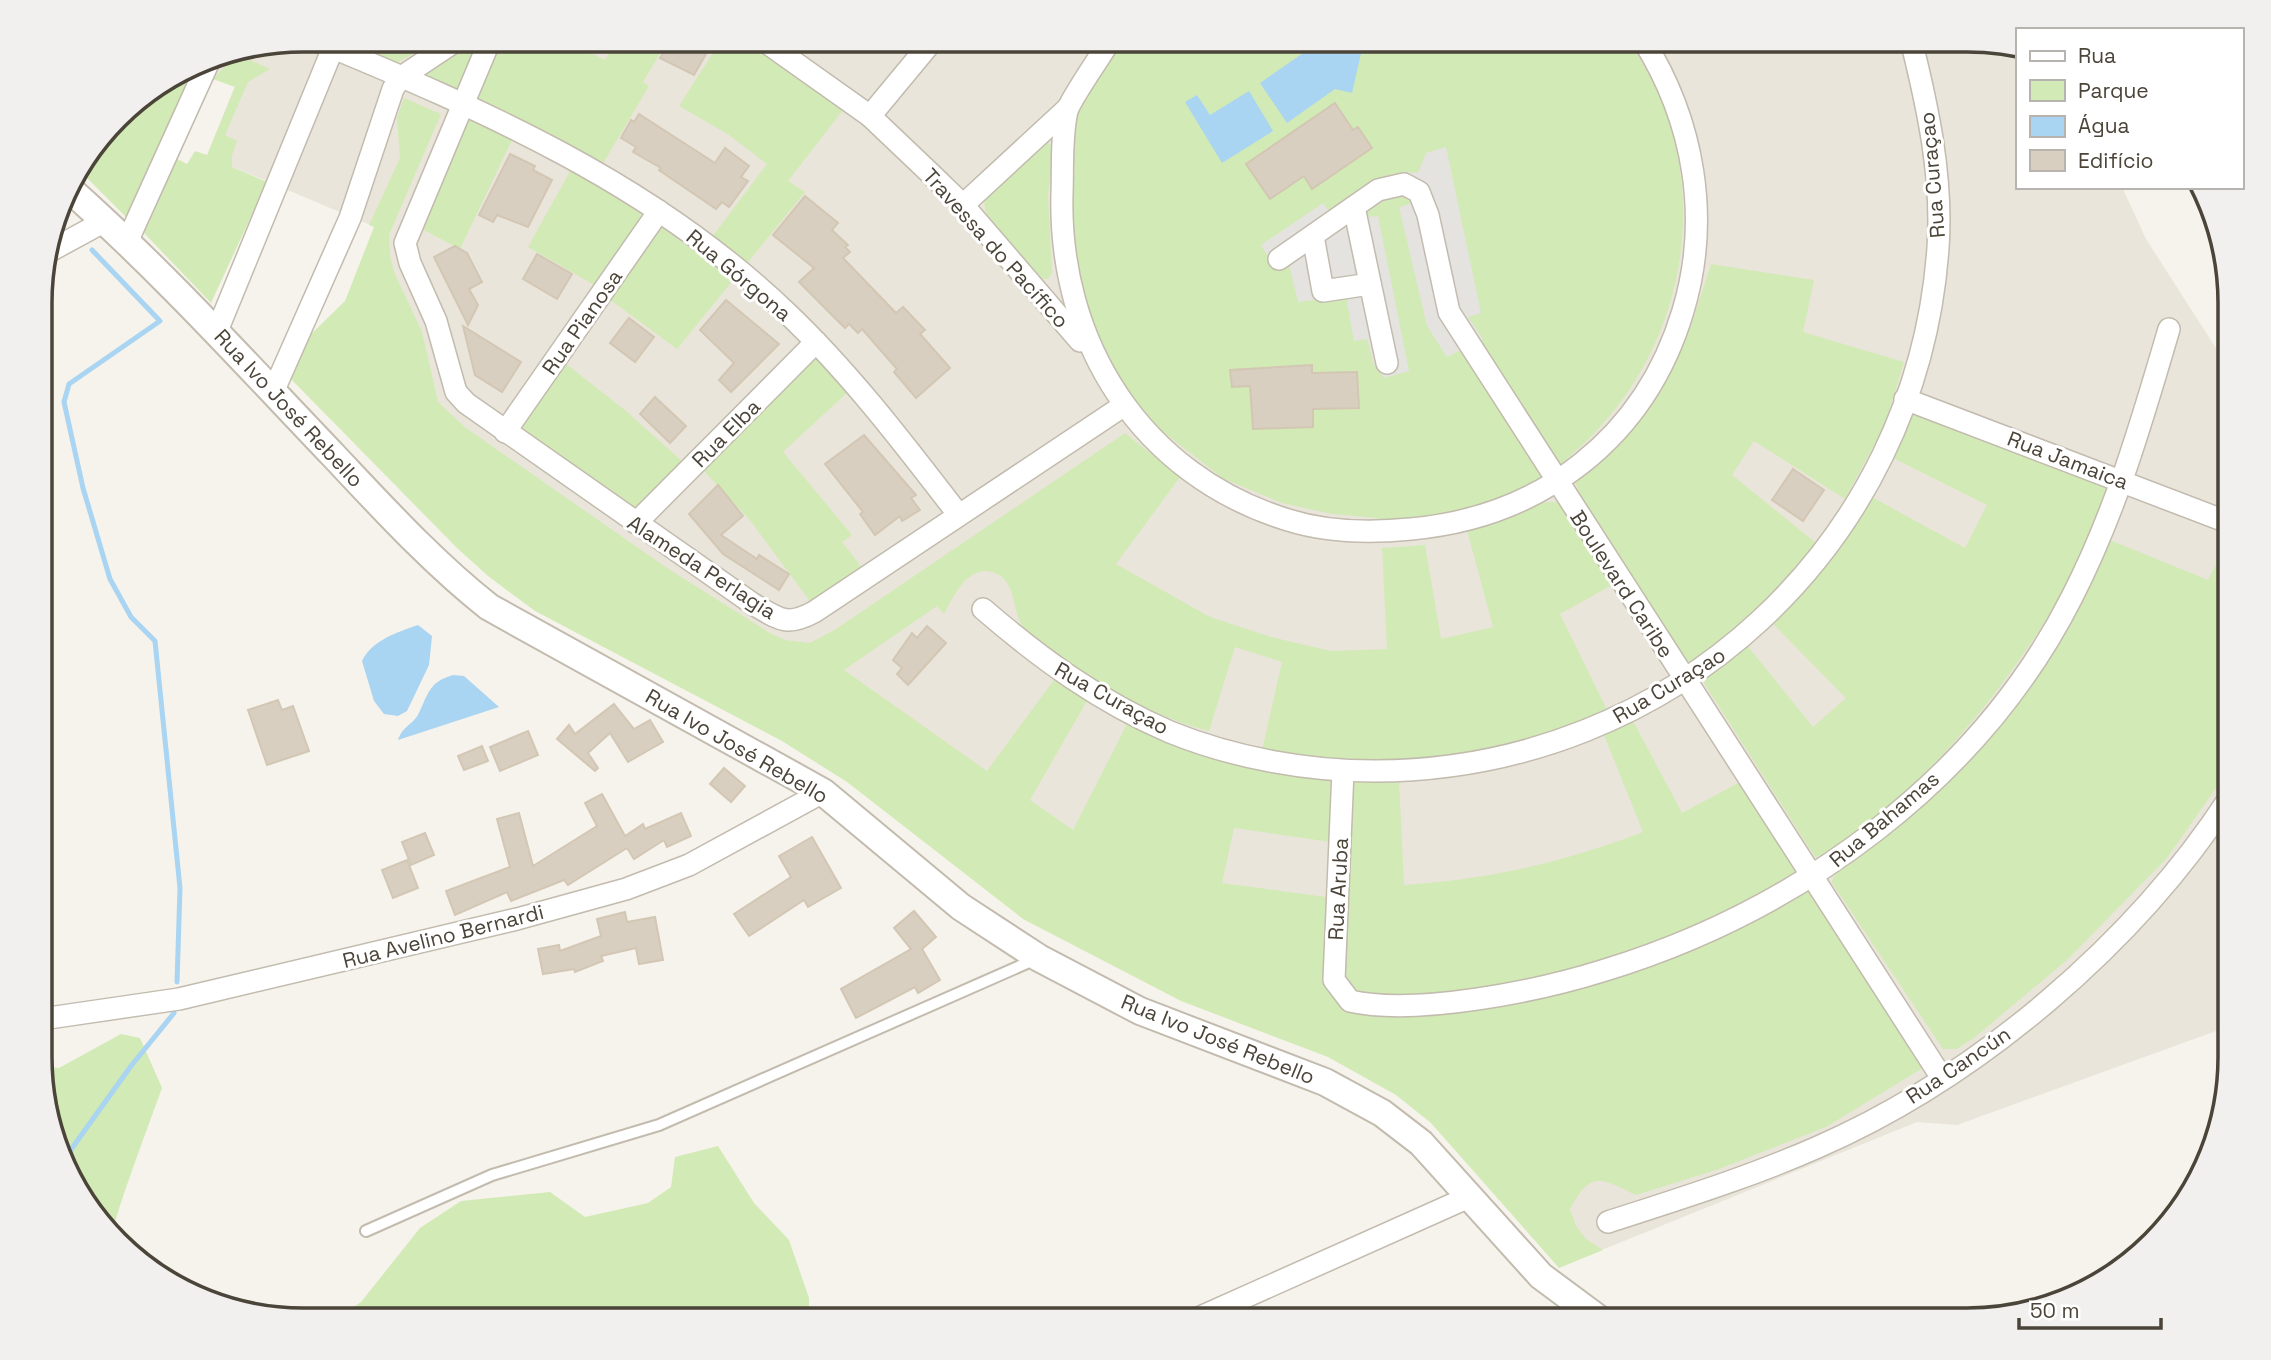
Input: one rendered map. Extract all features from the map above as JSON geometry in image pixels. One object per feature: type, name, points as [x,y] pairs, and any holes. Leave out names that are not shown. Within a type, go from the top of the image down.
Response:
[{"type":"street","points":[[217,331],[324,52]]},
{"type":"street","name":"Rua Górgona","points":[[346,52],[464,104],[571,157],[659,211],[749,279],[816,342],[884,418],[958,514]]},
{"type":"street","points":[[273,392],[350,218],[393,89],[400,78],[439,52]]},
{"type":"street","points":[[464,104],[485,52]]},
{"type":"street","name":"Travessa do Pacífico","points":[[780,52],[870,116],[963,205],[1093,356]]},
{"type":"street","points":[[870,116],[923,52]]},
{"type":"street","points":[[963,205],[1068,108],[1103,52]]},
{"type":"street","points":[[1068,108],[1063,168],[1062,247],[1073,303],[1093,356],[1123,405],[1171,454],[1221,491],[1288,520],[1321,527],[1375,532],[1458,523],[1515,504],[1557,483],[1600,449],[1644,400],[1673,344],[1694,267],[1698,219],[1688,147],[1672,93],[1655,52]]},
{"type":"street","name":"Rua Curaçao","points":[[983,609],[1058,671],[1097,695],[1173,733],[1265,759],[1343,771],[1418,771],[1537,749],[1629,713],[1722,655],[1756,627],[1812,567],[1867,484],[1891,442],[1924,332],[1938,247],[1931,127],[1914,52]]},
{"type":"street","points":[[127,242],[203,73]]},
{"type":"street","name":"Alameda Perlagia","points":[[464,104],[405,243],[410,263],[436,321],[456,392],[505,432],[753,604],[779,619],[795,622],[1123,405]]},
{"type":"street","name":"Boulevard Caribe","points":[[1354,207],[1378,190],[1404,184],[1419,192],[1428,215],[1449,312],[1942,1078]]},
{"type":"street","name":"Rua Ivo José Rebello","points":[[77,196],[217,331],[407,533],[460,584],[489,607],[823,792],[961,907],[1039,958],[1140,1011],[1356,1097],[1400,1125],[1420,1143],[1541,1276],[1584,1308]]},
{"type":"street","points":[[1279,259],[1354,207],[1387,363]]},
{"type":"street","name":"Rua Pianosa","points":[[505,432],[659,211]]},
{"type":"street","points":[[59,246],[105,221]]},
{"type":"street","points":[[1313,236],[1323,291],[1370,284]]},
{"type":"street","name":"Rua Bahamas","points":[[1350,1001],[1372,1006],[1451,1001],[1560,984],[1692,940],[1814,876],[1912,800],[1966,745],[2017,687],[2072,598],[2123,480],[2169,329]]},
{"type":"street","name":"Rua Elba","points":[[636,523],[816,342]]},
{"type":"street","name":"Rua Jamaica","points":[[1905,399],[2218,518]]},
{"type":"street","name":"Rua Aruba","points":[[1343,771],[1334,980],[1350,1001]]},
{"type":"street","name":"Rua Avelino Bernardi","points":[[52,1018],[179,999],[517,919],[626,889],[689,865],[823,792]]},
{"type":"street","name":"Rua Cancún","points":[[1608,1222],[1741,1177],[1818,1147],[1875,1119],[1942,1078],[2002,1037],[2096,955],[2185,860],[2218,814]]},
{"type":"street","points":[[1222,1308],[1469,1196]]},
{"type":"lane","points":[[366,1231],[492,1175],[659,1125],[1039,958]]},
{"type":"shaded area","points":[[304,52],[1968,52],[2016,57],[2016,189],[2123,189],[2146,239],[2218,351],[2218,1030],[1957,1125],[1917,1122],[1587,1256],[1437,1098],[426,426],[375,227],[207,156],[235,86],[202,74],[255,57]]},
{"type":"shaded area","points":[[1446,147],[1481,313],[1468,317],[1483,339],[1447,357],[1427,326],[1399,207],[1414,203],[1412,198],[1401,194],[1388,198],[1367,212],[1365,217],[1378,216],[1409,371],[1384,378],[1374,365],[1367,339],[1354,341],[1346,296],[1298,302],[1289,264],[1277,271],[1261,245],[1323,203],[1330,213],[1382,177],[1404,172],[1418,173],[1426,153]]},
{"type":"green space","points":[[369,52],[417,52],[394,64]]},
{"type":"green space","points":[[459,52],[478,52],[463,87],[456,92],[422,77]]},
{"type":"green space","points":[[495,52],[589,52],[605,60],[609,52],[661,52],[643,82],[649,86],[602,165],[480,101],[478,92]]},
{"type":"green space","points":[[713,52],[766,52],[813,83],[843,110],[788,181],[805,192],[745,266],[712,237],[767,164],[729,135],[679,106]]},
{"type":"green space","points":[[1112,52],[1634,52],[1656,90],[1675,143],[1683,198],[1681,253],[1669,307],[1648,359],[1618,406],[1579,448],[1538,482],[1481,506],[1441,515],[1380,523],[1377,518],[1332,514],[1282,503],[1224,479],[1154,425],[1134,404],[1102,354],[1073,269],[1070,179],[1076,120],[1085,96]]},
{"type":"green space","points":[[245,59],[270,69],[248,82],[225,135],[237,141],[232,155],[232,167],[267,182],[211,303],[144,233],[177,159],[187,164],[195,151],[207,155],[235,87],[213,79],[226,65]]},
{"type":"green space","points":[[192,78],[126,217],[86,177],[104,151],[126,126],[151,104]]},
{"type":"green space","points":[[404,98],[441,114],[389,235],[394,272],[422,332],[438,402],[466,428],[667,568],[785,640],[810,643],[836,629],[1125,433],[1180,477],[1116,564],[1210,617],[1271,637],[1331,651],[1387,649],[1382,548],[1425,545],[1441,639],[1493,627],[1467,530],[1547,502],[1558,502],[1612,585],[1560,614],[1607,710],[1523,741],[1481,750],[1394,759],[1306,756],[1262,750],[1282,662],[1235,647],[1209,731],[1137,704],[1062,661],[1025,629],[1004,579],[987,571],[979,572],[964,582],[944,614],[937,606],[844,670],[987,771],[1056,677],[1088,699],[1030,800],[1073,830],[1129,720],[1330,781],[1334,792],[1331,842],[1234,828],[1222,883],[1326,897],[1327,976],[1342,1005],[1609,978],[1692,950],[1807,890],[1812,890],[1926,1066],[1826,1127],[1719,1169],[1636,1195],[1606,1182],[1591,1183],[1577,1196],[1570,1209],[1576,1226],[1586,1239],[1603,1250],[1559,1268],[1431,1123],[1396,1095],[1328,1057],[1181,1001],[1023,919],[847,782],[782,741],[535,611],[488,576],[457,548],[287,375],[301,344],[345,301],[374,227],[369,225],[400,158],[397,118]]},
{"type":"green space","points":[[468,118],[514,136],[460,249],[420,228]]},
{"type":"green space","points":[[1045,141],[1054,147],[1048,195],[1052,273],[1048,279],[1043,279],[1005,241],[989,218],[985,207],[985,197]]},
{"type":"green space","points":[[572,168],[641,214],[639,223],[596,286],[528,247]]},
{"type":"green space","points":[[661,227],[734,279],[677,349],[609,299]]},
{"type":"green space","points":[[1711,264],[1814,280],[1803,332],[1904,362],[1885,425],[1845,499],[1754,441],[1732,475],[1816,543],[1758,607],[1692,662],[1684,660],[1585,506],[1575,482],[1674,363],[1692,323]]},
{"type":"green space","points":[[820,356],[851,389],[783,452],[852,535],[842,542],[863,569],[812,604],[749,519],[702,469],[813,359]]},
{"type":"green space","points":[[565,363],[626,411],[684,463],[641,506],[631,511],[522,433],[525,420]]},
{"type":"green space","points":[[1912,412],[2107,485],[2111,491],[2068,583],[2048,617],[1979,713],[1954,743],[1898,798],[1843,845],[1815,857],[1704,683],[1706,676],[1746,644],[1813,727],[1846,698],[1772,623],[1808,583],[1870,496],[1965,548],[1987,505],[1891,457],[1908,415]]},
{"type":"green space","points":[[2110,540],[2208,580],[2218,561],[2218,785],[2167,858],[2067,960],[1975,1037],[1957,1049],[1943,1049],[1832,883],[1833,877],[1964,758]]},
{"type":"green space","points":[[1633,721],[1682,813],[1742,781],[1797,864],[1795,874],[1693,930],[1564,973],[1458,992],[1376,996],[1360,994],[1343,975],[1351,786],[1357,779],[1399,779],[1404,885],[1466,879],[1525,868],[1584,853],[1643,832],[1604,735]]},
{"type":"green space","points":[[121,1034],[140,1038],[162,1088],[115,1222],[86,1182],[66,1137],[57,1105],[53,1073],[53,1067],[59,1068]]},
{"type":"green space","points":[[718,1146],[754,1203],[789,1240],[809,1298],[809,1308],[352,1308],[361,1302],[420,1228],[461,1201],[550,1192],[585,1217],[648,1203],[671,1187],[675,1157]]},
{"type":"water","points":[[1305,52],[1361,52],[1352,93],[1335,89],[1287,123],[1260,83]]},
{"type":"water","points":[[1249,91],[1273,131],[1222,163],[1185,102],[1197,95],[1210,115]]},
{"type":"water","points":[[418,625],[432,636],[429,665],[407,711],[398,716],[384,714],[374,701],[362,661],[379,642]]},
{"type":"water","points":[[453,675],[464,676],[499,707],[398,740],[418,715],[434,685]]},
{"type":"building","points":[[664,52],[707,52],[694,75],[660,58]]},
{"type":"building","points":[[1335,103],[1353,130],[1358,127],[1372,148],[1312,189],[1304,176],[1270,199],[1246,164]]},
{"type":"building","points":[[639,114],[715,163],[725,148],[749,166],[741,177],[748,181],[729,207],[722,202],[716,209],[659,170],[661,168],[633,152],[636,147],[621,138],[631,120],[634,122]]},
{"type":"building","points":[[510,154],[535,166],[533,170],[552,180],[528,227],[497,215],[493,222],[479,215]]},
{"type":"building","points":[[805,196],[838,223],[832,230],[848,245],[845,247],[850,252],[843,258],[896,313],[903,307],[925,330],[920,334],[950,368],[916,398],[894,372],[897,369],[862,329],[858,333],[849,324],[845,328],[799,282],[814,268],[773,235]]},
{"type":"building","points":[[455,246],[467,253],[482,282],[469,289],[478,305],[468,325],[434,257]]},
{"type":"building","points":[[537,254],[572,274],[557,299],[523,279]]},
{"type":"building","points":[[726,300],[779,344],[731,392],[719,380],[734,363],[700,330]]},
{"type":"building","points":[[629,318],[654,337],[635,362],[610,343]]},
{"type":"building","points":[[463,326],[521,362],[502,392],[475,375]]},
{"type":"building","points":[[1312,365],[1312,373],[1357,372],[1359,408],[1313,409],[1313,427],[1253,429],[1250,386],[1232,387],[1230,370]]},
{"type":"building","points":[[655,397],[686,426],[670,443],[640,414]]},
{"type":"building","points":[[864,435],[916,495],[911,498],[920,510],[902,521],[900,516],[875,535],[860,514],[863,512],[825,464]]},
{"type":"building","points":[[1793,469],[1824,490],[1803,521],[1772,500]]},
{"type":"building","points":[[718,485],[743,516],[721,535],[757,559],[759,555],[789,574],[779,590],[723,554],[689,514]]},
{"type":"building","points":[[927,626],[946,643],[908,685],[897,674],[902,668],[893,660],[912,633],[917,638]]},
{"type":"building","points":[[278,700],[282,710],[293,706],[309,751],[267,765],[248,710]]},
{"type":"building","points":[[614,704],[634,729],[650,720],[663,742],[628,762],[610,733],[588,753],[598,768],[595,771],[557,739],[569,725],[575,734]]},
{"type":"building","points":[[528,731],[538,755],[500,771],[490,747]]},
{"type":"building","points":[[482,746],[488,761],[464,770],[458,756]]},
{"type":"building","points":[[724,768],[745,786],[731,802],[710,784]]},
{"type":"building","points":[[602,794],[625,836],[643,824],[645,829],[681,813],[691,836],[667,847],[664,840],[634,859],[627,848],[568,885],[564,880],[511,901],[507,892],[455,915],[446,891],[510,867],[497,819],[519,813],[533,866],[597,826],[585,803]]},
{"type":"building","points":[[425,833],[434,855],[411,865],[402,842]]},
{"type":"building","points":[[812,837],[841,888],[808,907],[804,900],[749,936],[734,914],[791,877],[779,856]]},
{"type":"building","points":[[407,860],[418,888],[393,898],[382,870]]},
{"type":"building","points":[[914,911],[936,937],[922,949],[940,980],[918,993],[915,987],[856,1018],[841,989],[911,949],[894,928]]},
{"type":"building","points":[[625,912],[627,922],[655,917],[663,960],[639,964],[636,948],[601,956],[603,961],[575,972],[574,969],[543,974],[538,949],[559,945],[560,951],[601,936],[597,919]]},
{"type":"waterway","points":[[92,250],[160,321],[69,384],[64,402],[83,488],[110,579],[131,617],[155,641],[180,888],[177,982]]},
{"type":"waterway","points":[[71,1150],[131,1066],[174,1013]]}]
